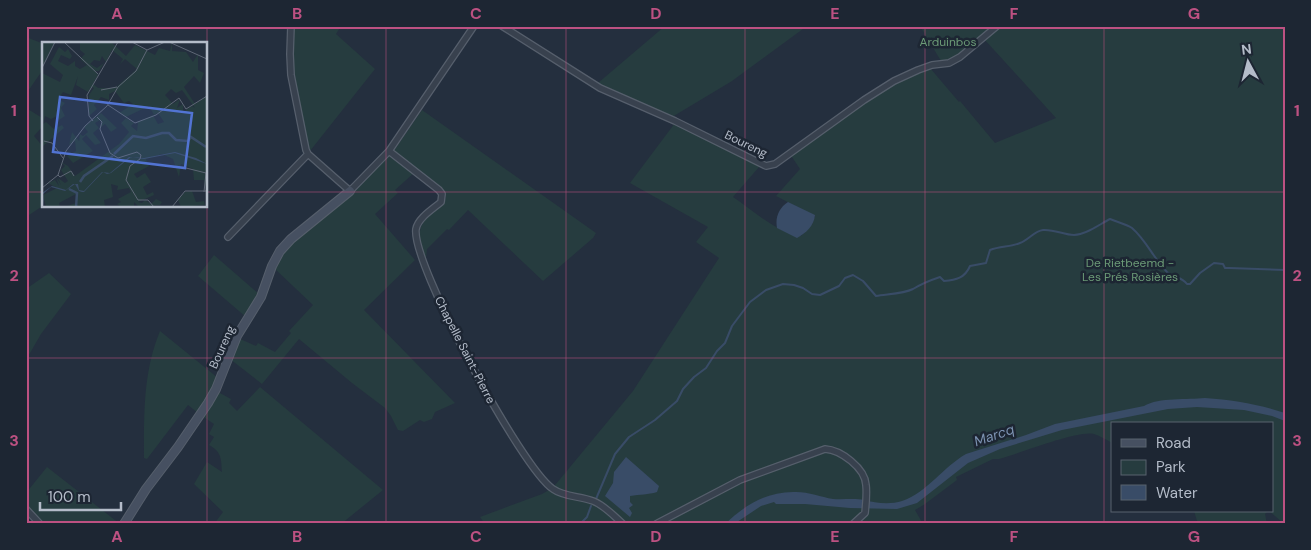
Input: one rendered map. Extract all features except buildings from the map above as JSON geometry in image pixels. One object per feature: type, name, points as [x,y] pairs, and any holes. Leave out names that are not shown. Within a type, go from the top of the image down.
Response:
[{"type":"street","points":[[291,26],[291,75],[304,143],[308,154],[350,191]]},
{"type":"street","name":"Boureng","points":[[124,524],[146,489],[178,447],[216,389],[236,336],[261,297],[272,266],[280,251],[291,239],[350,191],[389,151],[474,26]]},
{"type":"street","name":"Boureng","points":[[502,26],[600,88],[675,121],[766,166],[775,164],[864,100],[894,81],[932,65],[949,63],[960,57],[997,26]]},
{"type":"street","name":"Chapelle Saint-Pierre","points":[[389,151],[442,194],[442,202],[418,224],[416,235],[420,251],[435,292],[447,317],[512,436],[533,467],[553,489],[591,500],[623,524]]},
{"type":"street","points":[[228,237],[308,154]]},
{"type":"street","points":[[656,524],[740,480],[824,449],[834,450],[863,474],[866,484],[865,513],[853,524]]},
{"type":"street","points":[[26,508],[40,524]]},
{"type":"green space","points":[[293,26],[341,26],[336,34],[375,69],[310,151],[307,146],[294,73]]},
{"type":"green space","points":[[665,26],[807,26],[732,81],[672,117],[598,83]]},
{"type":"green space","name":"Arduinbos","points":[[920,26],[993,26],[955,57],[941,61]]},
{"type":"green space","name":"De Rietbeemd - Les Prés Rosières","points":[[999,26],[1285,26],[1285,523],[1270,512],[1274,512],[1274,422],[1111,422],[1111,442],[1094,434],[1075,436],[999,459],[993,459],[956,477],[957,480],[915,510],[923,524],[485,524],[480,517],[542,494],[556,484],[633,391],[719,258],[696,242],[708,227],[630,183],[675,123],[758,165],[759,167],[733,197],[774,226],[791,234],[801,236],[812,224],[815,216],[776,196],[800,169],[790,154],[875,95],[911,76],[930,68],[995,143],[1056,118],[984,39]]},
{"type":"green space","points":[[26,37],[42,43],[42,71],[26,94]]},
{"type":"green space","points":[[26,108],[42,118],[42,127],[34,136],[42,146],[42,206],[26,217]]},
{"type":"green space","points":[[422,110],[596,233],[593,238],[543,281],[468,210],[427,249],[426,258],[424,258],[420,238],[421,227],[427,217],[446,197],[442,189],[411,165],[415,172],[395,190],[398,193],[375,214],[415,260],[364,310],[455,403],[435,412],[432,419],[424,422],[420,420],[403,431],[398,430],[385,408],[299,339],[262,384],[230,359],[238,338],[256,346],[258,343],[275,352],[291,333],[289,331],[313,305],[274,268],[287,246],[334,210],[393,152]]},
{"type":"green space","points":[[214,255],[260,295],[246,317],[198,276]]},
{"type":"green space","points":[[49,273],[71,294],[41,334],[26,360],[26,289]]},
{"type":"green space","points":[[160,331],[218,378],[198,413],[188,405],[147,459],[144,458],[144,425],[147,378],[154,346]]},
{"type":"green space","points":[[260,387],[383,490],[341,524],[214,524],[223,512],[194,484],[207,462],[222,472],[219,453],[209,445],[214,437],[209,434],[214,424],[202,416],[218,392],[231,399],[229,403],[237,411]]},
{"type":"green space","points":[[47,467],[120,524],[42,524],[26,506],[26,493]]},
{"type":"green space","points":[[1194,512],[1267,512],[1265,514],[1267,524],[1198,524]]},
{"type":"water","points":[[788,202],[815,215],[809,229],[797,238],[777,228],[778,213]]},
{"type":"water","points":[[1205,398],[1245,403],[1275,410],[1285,413],[1285,421],[1244,410],[1197,407],[1168,409],[1062,430],[1000,449],[968,463],[917,503],[897,509],[776,504],[774,502],[761,506],[734,524],[725,524],[749,505],[766,497],[785,492],[806,493],[833,499],[860,499],[883,503],[902,501],[920,492],[966,454],[1055,424],[1144,406],[1157,401]]},
{"type":"water","points":[[626,457],[659,486],[657,492],[630,496],[630,502],[633,505],[629,508],[632,513],[630,517],[605,496],[613,483],[614,472]]},
{"type":"waterway","points":[[596,499],[615,454],[629,437],[655,420],[677,401],[683,389],[706,368],[717,351],[725,343],[732,326],[750,302],[766,290],[783,284],[794,285],[812,294],[820,295],[839,286],[845,278],[853,275],[863,281],[876,296],[900,293],[940,277],[944,281],[960,278],[970,266],[986,263],[990,250],[1020,243],[1040,231],[1047,230],[1079,235],[1110,219],[1132,228],[1142,238],[1167,272],[1187,284],[1190,284],[1200,273],[1214,263],[1223,264],[1225,268],[1285,270]]},
{"type":"waterway","points":[[580,524],[587,517],[591,506]]},
{"type":"water label","name":"Marcq","points":[[994,435]]}]
